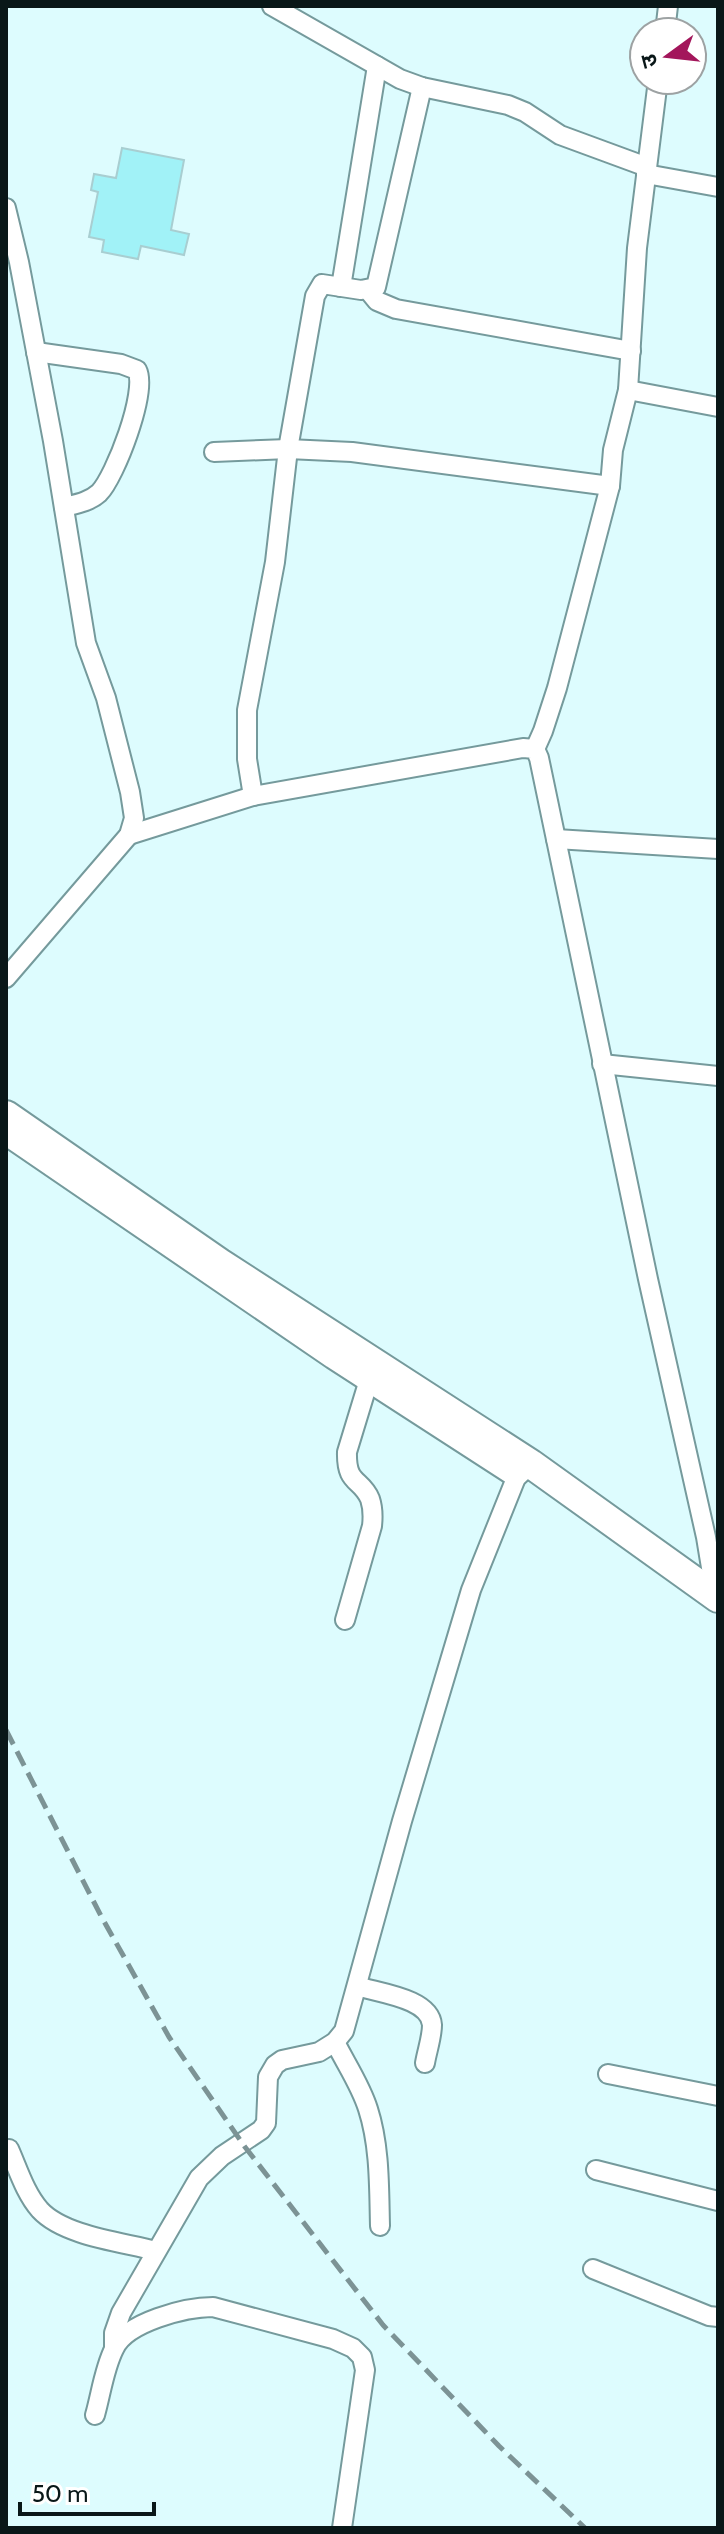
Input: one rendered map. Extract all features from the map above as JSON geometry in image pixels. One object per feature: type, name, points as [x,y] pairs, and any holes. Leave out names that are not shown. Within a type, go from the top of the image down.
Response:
[{"type":"main road","points":[[6,1115],[233,1271],[505,1448],[523,1471],[717,1599]]},
{"type":"street","points":[[272,6],[377,66],[422,87],[508,105],[525,112],[560,135],[647,170],[718,187]]},
{"type":"street","points":[[341,287],[377,66]]},
{"type":"street","points":[[253,796],[247,759],[247,710],[275,562],[288,449],[317,290],[322,284],[368,290],[379,282],[422,87]]},
{"type":"street","points":[[656,96],[637,248],[628,390],[613,450],[610,486],[557,688],[535,749],[717,1599]]},
{"type":"street","points":[[6,208],[36,352],[86,643],[106,698],[134,818],[129,835],[6,978]]},
{"type":"street","points":[[368,290],[377,301],[396,309],[631,351]]},
{"type":"street","points":[[36,352],[121,364],[137,370],[140,376],[139,394],[115,470],[92,499],[64,507]]},
{"type":"street","points":[[628,390],[718,407]]},
{"type":"street","points":[[214,452],[288,449],[352,452],[610,486]]},
{"type":"street","points":[[129,835],[253,796],[523,748],[535,749]]},
{"type":"street","points":[[556,839],[718,849]]},
{"type":"street","points":[[602,1064],[718,1076]]},
{"type":"street","points":[[6,1136],[368,1383],[523,1471],[471,1590],[344,2031],[335,2042],[319,2052],[282,2060],[275,2065],[268,2077],[266,2123],[261,2130],[222,2156],[199,2178],[116,2323],[114,2347],[95,2415]]},
{"type":"street","points":[[345,1620],[372,1526],[373,1511],[369,1496],[349,1473],[347,1464],[347,1452],[368,1383]]},
{"type":"street","points":[[357,1986],[422,2005],[430,2015],[432,2027],[425,2063]]},
{"type":"street","points":[[335,2042],[368,2108],[375,2137],[380,2226]]},
{"type":"street","points":[[608,2074],[718,2096]]},
{"type":"street","points":[[9,2149],[29,2194],[50,2219],[79,2232],[156,2251]]},
{"type":"street","points":[[596,2170],[718,2201]]},
{"type":"street","points":[[593,2269],[718,2317]]},
{"type":"street","points":[[114,2347],[123,2336],[146,2323],[199,2307],[228,2311],[333,2339],[353,2348],[362,2357],[365,2370],[342,2528]]},
{"type":"building","points":[[122,148],[184,160],[171,230],[189,234],[184,255],[141,246],[138,259],[102,252],[104,240],[89,237],[98,192],[91,190],[94,174],[116,178]]},
{"type":"railway","points":[[6,1730],[101,1916],[169,2037],[245,2147],[383,2325],[499,2446],[585,2528]]}]
